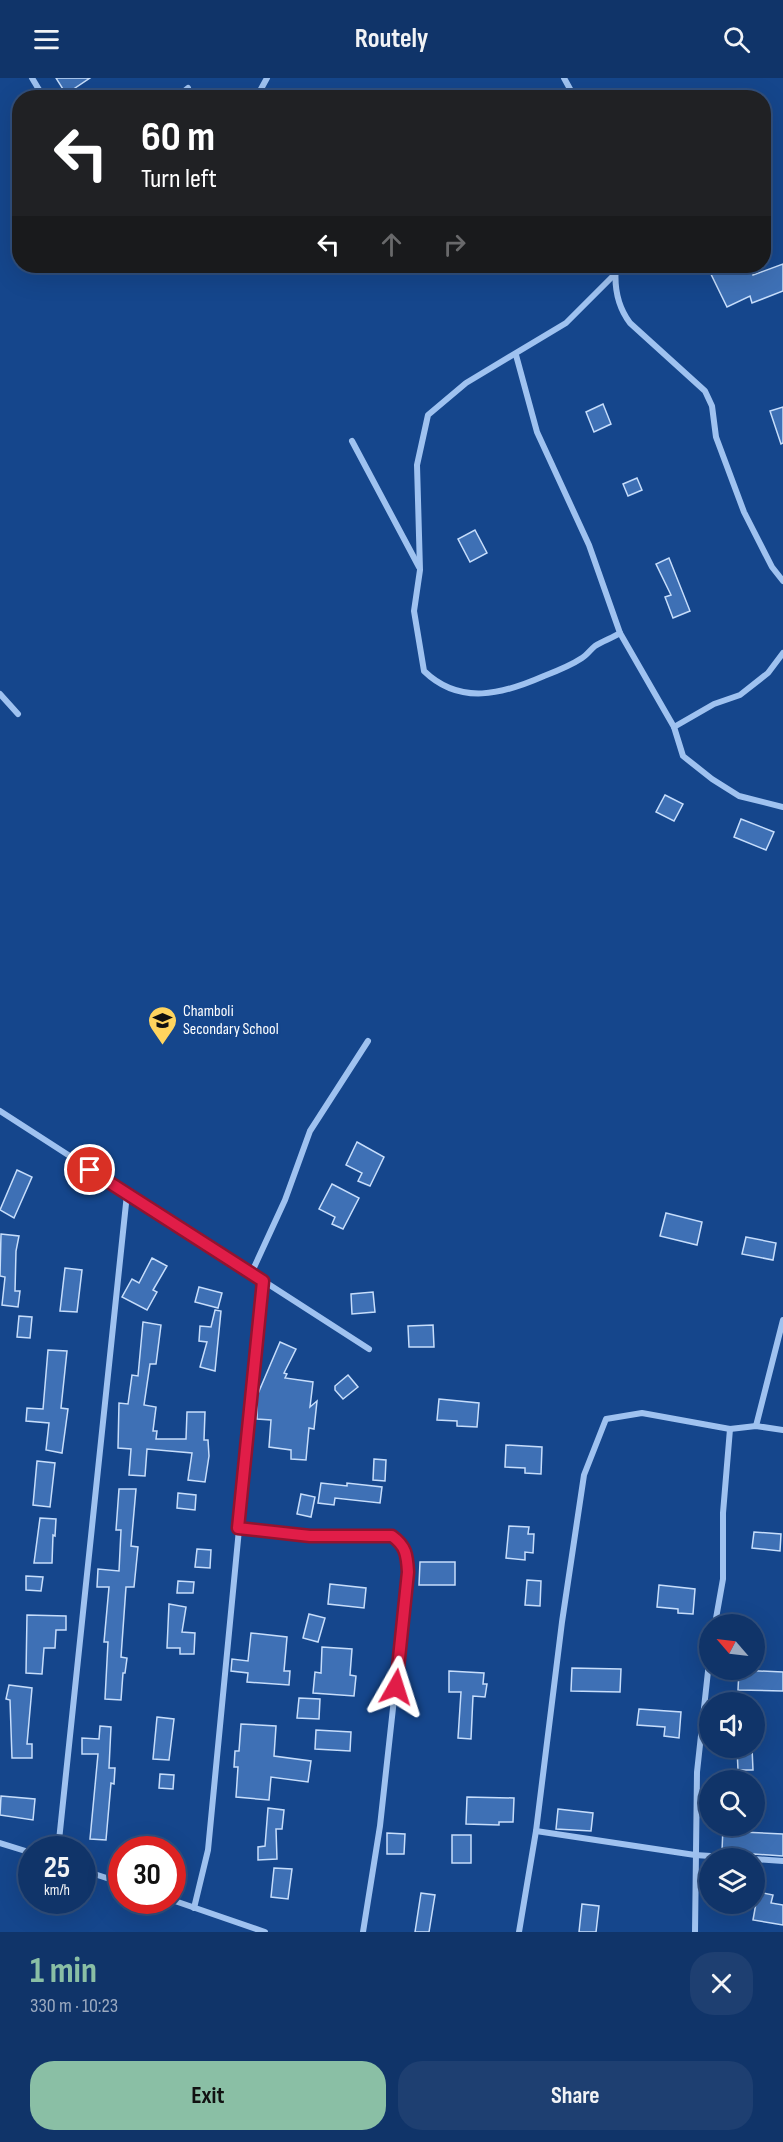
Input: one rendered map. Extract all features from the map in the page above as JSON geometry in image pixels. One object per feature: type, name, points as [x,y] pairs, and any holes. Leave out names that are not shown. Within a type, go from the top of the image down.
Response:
[{"type":"street","points":[[616,273],[566,323],[466,383],[428,415],[417,465],[420,570],[414,611],[424,670],[445,687],[466,694],[485,695],[527,684],[576,661],[597,645],[620,633]]},
{"type":"street","points":[[616,273],[621,311],[630,323],[705,391],[712,406],[716,437],[744,512],[772,567],[783,581]]},
{"type":"street","points":[[516,355],[537,432],[589,545],[620,633],[674,727],[683,756],[712,779],[739,796],[783,807]]},
{"type":"street","points":[[352,441],[420,570]]},
{"type":"street","points":[[674,727],[714,704],[740,695],[768,673],[783,654]]},
{"type":"street","points":[[0,694],[18,714]]},
{"type":"street","points":[[251,1274],[285,1200],[310,1131],[368,1041]]},
{"type":"street","points":[[0,1111],[369,1349]]},
{"type":"street","points":[[59,1836],[126,1194]]},
{"type":"street","points":[[194,1908],[208,1850],[263,1281]]},
{"type":"street","points":[[756,1426],[783,1320]]},
{"type":"street","points":[[519,1932],[536,1832],[562,1622],[584,1475],[606,1419],[642,1413],[730,1429],[756,1426],[783,1430]]},
{"type":"street","points":[[717,1614],[723,1579],[723,1513],[730,1429]]},
{"type":"street","points":[[238,1528],[310,1536],[392,1536],[402,1543],[407,1554],[408,1572],[381,1814],[363,1932]]},
{"type":"street","points":[[695,1932],[697,1772],[706,1680]]},
{"type":"street","points":[[536,1832],[699,1855]]},
{"type":"street","points":[[0,1843],[18,1849]]},
{"type":"street","points":[[765,1860],[783,1861]]},
{"type":"street","points":[[186,1905],[265,1932]]},
{"type":"building","points":[[56,78],[90,78],[72,90],[64,90]]},
{"type":"building","points":[[783,264],[783,291],[752,303],[750,296],[727,307],[710,273],[752,273],[753,275],[771,273],[771,268]]},
{"type":"building","points":[[603,404],[611,424],[594,432],[586,412]]},
{"type":"building","points":[[783,407],[783,443],[781,444],[770,411]]},
{"type":"building","points":[[637,478],[642,490],[628,496],[623,484]]},
{"type":"building","points":[[475,530],[487,553],[470,562],[458,539]]},
{"type":"building","points":[[669,558],[690,611],[673,618],[665,597],[671,595],[656,564]]},
{"type":"building","points":[[665,795],[683,804],[674,821],[656,812]]},
{"type":"building","points":[[741,819],[774,832],[766,850],[734,837]]},
{"type":"building","points":[[357,1142],[384,1157],[370,1186],[358,1181],[362,1173],[346,1165]]},
{"type":"building","points":[[17,1170],[32,1177],[14,1218],[0,1210]]},
{"type":"building","points":[[332,1184],[359,1198],[343,1229],[332,1224],[335,1217],[319,1209]]},
{"type":"building","points":[[666,1213],[702,1222],[697,1245],[660,1236]]},
{"type":"building","points":[[1,1234],[19,1236],[16,1251],[15,1291],[20,1291],[18,1307],[2,1305],[5,1277],[0,1276]]},
{"type":"building","points":[[746,1237],[776,1243],[773,1260],[742,1254]]},
{"type":"building","points":[[152,1258],[167,1266],[153,1290],[157,1292],[147,1310],[122,1297],[132,1279],[139,1283]]},
{"type":"building","points":[[65,1268],[82,1270],[77,1312],[60,1311]]},
{"type":"building","points":[[199,1287],[222,1293],[218,1308],[195,1302]]},
{"type":"building","points":[[373,1292],[375,1312],[352,1314],[351,1294]]},
{"type":"building","points":[[215,1310],[221,1311],[215,1371],[200,1367],[207,1342],[199,1341],[200,1326],[211,1327]]},
{"type":"building","points":[[19,1316],[32,1317],[30,1338],[17,1337]]},
{"type":"building","points":[[143,1322],[161,1325],[156,1364],[150,1364],[144,1405],[156,1407],[153,1431],[157,1431],[156,1439],[186,1439],[187,1412],[205,1412],[204,1440],[208,1440],[209,1456],[205,1482],[188,1480],[192,1453],[147,1449],[145,1476],[129,1475],[131,1449],[118,1448],[119,1403],[128,1404],[132,1375],[138,1376]]},
{"type":"building","points":[[433,1325],[434,1347],[409,1347],[408,1326]]},
{"type":"building","points":[[280,1342],[296,1349],[284,1373],[287,1374],[285,1378],[313,1382],[310,1407],[317,1401],[314,1429],[309,1428],[306,1460],[291,1459],[291,1450],[269,1447],[271,1420],[257,1419],[257,1396]]},
{"type":"building","points":[[48,1350],[67,1351],[61,1408],[68,1409],[62,1453],[46,1450],[49,1423],[26,1421],[27,1408],[43,1409]]},
{"type":"building","points":[[348,1375],[358,1387],[343,1399],[335,1390],[335,1386]]},
{"type":"building","points":[[439,1399],[479,1403],[477,1427],[457,1426],[457,1421],[437,1420]]},
{"type":"building","points":[[506,1445],[542,1447],[541,1474],[525,1473],[525,1468],[505,1467]]},
{"type":"building","points":[[374,1459],[386,1460],[385,1481],[373,1480]]},
{"type":"building","points":[[37,1461],[55,1463],[50,1507],[33,1505]]},
{"type":"building","points":[[321,1483],[382,1487],[380,1503],[335,1498],[334,1505],[318,1503]]},
{"type":"building","points":[[119,1489],[136,1489],[131,1546],[138,1547],[134,1587],[126,1587],[121,1657],[127,1658],[125,1673],[123,1673],[121,1700],[105,1699],[108,1642],[104,1642],[109,1587],[97,1587],[98,1569],[119,1571],[121,1530],[116,1530]]},
{"type":"building","points":[[178,1493],[196,1495],[195,1510],[177,1508]]},
{"type":"building","points":[[301,1494],[315,1497],[311,1517],[297,1514]]},
{"type":"building","points":[[40,1518],[56,1519],[52,1563],[34,1563]]},
{"type":"building","points":[[509,1526],[529,1527],[528,1534],[534,1534],[533,1553],[525,1552],[525,1560],[506,1558]]},
{"type":"building","points":[[754,1532],[781,1534],[780,1551],[752,1548]]},
{"type":"building","points":[[197,1549],[211,1550],[210,1568],[195,1567]]},
{"type":"building","points":[[420,1562],[455,1562],[455,1585],[419,1585]]},
{"type":"building","points":[[26,1576],[43,1577],[41,1591],[26,1590]]},
{"type":"building","points":[[527,1580],[541,1581],[540,1606],[525,1605]]},
{"type":"building","points":[[178,1581],[194,1582],[193,1593],[177,1593]]},
{"type":"building","points":[[330,1584],[366,1588],[364,1608],[328,1604]]},
{"type":"building","points":[[659,1585],[695,1589],[693,1614],[678,1613],[678,1609],[657,1607]]},
{"type":"building","points":[[169,1604],[186,1607],[182,1632],[195,1633],[194,1654],[180,1654],[180,1648],[167,1648]]},
{"type":"building","points":[[309,1614],[325,1618],[318,1642],[303,1638]]},
{"type":"building","points":[[27,1615],[66,1616],[66,1630],[56,1630],[55,1648],[44,1648],[42,1674],[26,1673]]},
{"type":"building","points":[[251,1633],[287,1637],[284,1671],[290,1671],[289,1685],[247,1682],[248,1673],[231,1671],[232,1659],[248,1661]]},
{"type":"building","points":[[322,1647],[352,1649],[350,1675],[356,1676],[354,1696],[313,1693],[315,1672],[321,1673]]},
{"type":"building","points":[[572,1668],[621,1669],[620,1692],[571,1691]]},
{"type":"building","points":[[449,1671],[484,1673],[483,1684],[487,1684],[485,1697],[473,1696],[471,1739],[458,1738],[461,1692],[449,1692]]},
{"type":"building","points":[[765,1671],[783,1672],[783,1691],[738,1690],[738,1680],[765,1680]]},
{"type":"building","points":[[9,1685],[32,1688],[27,1744],[32,1744],[32,1758],[12,1758],[10,1700],[6,1699]]},
{"type":"building","points":[[299,1698],[320,1699],[319,1719],[297,1718]]},
{"type":"building","points":[[639,1709],[681,1712],[679,1738],[664,1736],[665,1727],[637,1725]]},
{"type":"building","points":[[157,1717],[174,1719],[169,1760],[153,1759]]},
{"type":"building","points":[[241,1724],[276,1726],[274,1756],[311,1761],[308,1782],[271,1777],[269,1800],[236,1797],[238,1767],[234,1767],[235,1751],[239,1751]]},
{"type":"building","points":[[100,1726],[111,1727],[109,1768],[115,1768],[114,1784],[111,1783],[106,1840],[96,1839],[96,1836],[90,1836],[98,1754],[82,1754],[82,1738],[99,1739]]},
{"type":"building","points":[[316,1730],[351,1732],[350,1751],[315,1749]]},
{"type":"building","points":[[737,1758],[752,1758],[753,1770],[738,1770]]},
{"type":"building","points":[[160,1774],[174,1775],[173,1789],[159,1788]]},
{"type":"building","points":[[1,1796],[35,1799],[33,1820],[0,1815]]},
{"type":"building","points":[[467,1797],[514,1798],[513,1822],[499,1822],[499,1825],[466,1824]]},
{"type":"building","points":[[268,1808],[284,1810],[282,1829],[276,1829],[277,1859],[258,1860],[258,1847],[265,1846]]},
{"type":"building","points":[[558,1809],[593,1813],[591,1831],[556,1829]]},
{"type":"building","points":[[387,1833],[405,1834],[404,1854],[387,1854]]},
{"type":"building","points":[[783,1834],[783,1856],[765,1855],[765,1848],[722,1848],[723,1836]]},
{"type":"building","points":[[452,1835],[471,1835],[471,1863],[452,1863]]},
{"type":"building","points":[[274,1868],[292,1869],[288,1899],[271,1897]]},
{"type":"building","points":[[421,1893],[435,1895],[429,1932],[415,1932]]},
{"type":"building","points":[[765,1893],[773,1895],[771,1903],[783,1905],[783,1925],[753,1920],[754,1914],[765,1914]]},
{"type":"building","points":[[582,1904],[599,1906],[596,1932],[579,1932]]},
{"type":"place","name":"Chamboli Secondary School","points":[[162,1046]]},
{"type":"route","points":[[90,1170],[263,1281],[238,1528],[310,1536],[392,1536],[402,1543],[407,1554],[408,1572],[396,1687]]}]
